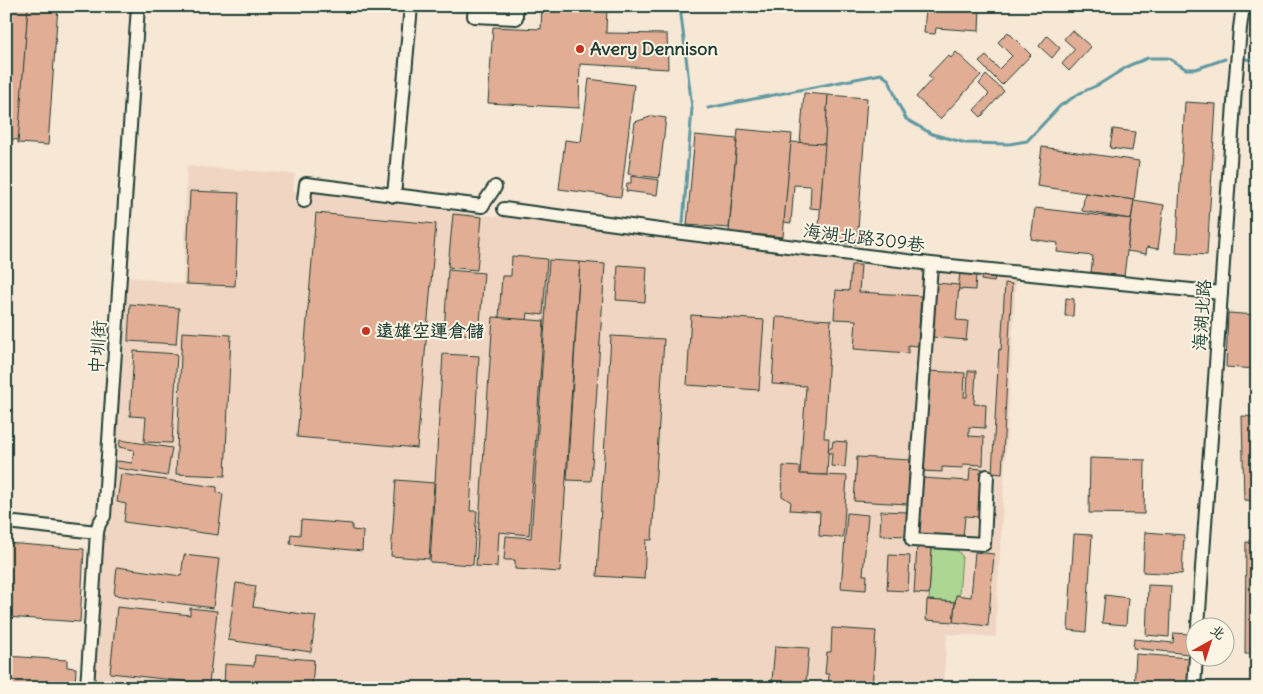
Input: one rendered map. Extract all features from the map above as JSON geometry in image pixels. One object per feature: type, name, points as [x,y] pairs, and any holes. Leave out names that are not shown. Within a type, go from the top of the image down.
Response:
[{"type":"street","name":"中圳街","points":[[87,688],[97,532],[104,516],[138,6]]},
{"type":"street","points":[[394,196],[411,6]]},
{"type":"street","points":[[475,6],[474,16],[516,12]]},
{"type":"street","name":"海湖北路","points":[[1199,616],[1239,36],[1243,6]]},
{"type":"street","points":[[304,201],[306,184],[482,206],[495,187]]},
{"type":"street","name":"海湖北路309巷","points":[[504,209],[931,264],[1221,293]]},
{"type":"street","points":[[931,264],[912,540],[984,544],[987,476]]},
{"type":"street","points":[[6,522],[97,532]]},
{"type":"street","points":[[1194,688],[1195,666]]},
{"type":"shaded area","points":[[187,166],[295,174],[293,191],[1016,278],[996,637],[947,634],[943,688],[82,688],[91,518],[101,498],[117,275],[183,284]]},
{"type":"green space","points":[[932,548],[958,551],[962,556],[959,596],[956,596],[955,602],[929,600]]},
{"type":"building","points":[[6,6],[28,6],[19,140],[6,139]]},
{"type":"building","points":[[28,6],[58,6],[48,145],[18,143]]},
{"type":"building","name":"Avery Dennison","points":[[542,6],[607,6],[606,33],[667,34],[668,69],[580,64],[579,108],[488,103],[493,27],[541,29]]},
{"type":"building","points":[[926,6],[980,6],[979,31],[936,28],[935,34],[924,33]]},
{"type":"building","points":[[1072,30],[1091,47],[1069,71],[1062,64],[1075,49],[1064,39]]},
{"type":"building","points":[[1008,32],[1031,55],[1002,85],[979,62],[986,56],[999,69],[1012,56],[998,42]]},
{"type":"building","points":[[1047,36],[1060,48],[1052,58],[1039,46]]},
{"type":"building","points":[[956,52],[981,75],[940,119],[916,97],[932,79],[928,76],[948,55],[951,58]]},
{"type":"building","points":[[986,75],[1004,91],[981,117],[974,110],[989,94],[979,84]]},
{"type":"building","points":[[589,79],[634,85],[621,197],[559,189],[565,140],[581,142]]},
{"type":"building","points":[[804,93],[828,95],[825,144],[800,143]]},
{"type":"building","points":[[828,95],[867,98],[857,244],[818,241]]},
{"type":"building","points":[[1185,102],[1216,104],[1207,255],[1176,253]]},
{"type":"building","points":[[653,116],[666,118],[659,178],[628,174],[635,122]]},
{"type":"building","points":[[738,129],[792,134],[783,237],[729,232]]},
{"type":"building","points":[[1113,129],[1135,132],[1132,151],[1110,148]]},
{"type":"building","points":[[695,135],[737,139],[729,228],[687,225]]},
{"type":"building","points":[[791,142],[825,144],[820,209],[810,208],[811,186],[794,185],[791,223],[784,222]]},
{"type":"building","points":[[1042,147],[1139,161],[1134,200],[1037,186]]},
{"type":"building","points":[[631,176],[659,180],[657,195],[626,191],[627,183],[631,183]]},
{"type":"building","points":[[190,191],[239,193],[235,286],[186,284]]},
{"type":"building","points":[[1085,193],[1134,200],[1131,219],[1082,211]]},
{"type":"building","points":[[1134,200],[1164,205],[1158,249],[1147,247],[1146,254],[1127,251]]},
{"type":"building","points":[[1035,208],[1131,219],[1124,276],[1091,272],[1093,256],[1057,252],[1058,243],[1031,239]]},
{"type":"building","name":"遠雄空運倉儲","points":[[316,213],[436,224],[417,448],[297,437]]},
{"type":"building","points":[[453,214],[482,217],[477,270],[448,267]]},
{"type":"building","points":[[512,256],[547,259],[543,315],[528,313],[527,320],[499,318],[502,276],[511,276]]},
{"type":"building","points":[[549,260],[580,262],[560,572],[515,569],[515,560],[504,560],[506,536],[531,538]]},
{"type":"building","points":[[580,262],[605,264],[591,481],[567,480]]},
{"type":"building","points":[[618,265],[647,267],[645,302],[616,300]]},
{"type":"building","points":[[851,265],[861,265],[859,292],[921,296],[918,346],[908,345],[908,353],[854,349],[856,320],[834,319],[836,290],[849,291]]},
{"type":"building","points":[[448,270],[484,273],[479,335],[444,333]]},
{"type":"building","points":[[982,272],[995,274],[994,282],[981,280]]},
{"type":"building","points":[[960,273],[976,274],[975,290],[958,289]]},
{"type":"building","points":[[936,283],[959,285],[956,320],[968,321],[966,340],[932,337]]},
{"type":"building","points":[[1005,283],[1012,284],[1002,474],[992,473]]},
{"type":"building","points":[[1066,298],[1074,299],[1073,316],[1065,316]]},
{"type":"building","points":[[130,304],[179,308],[176,344],[128,341]]},
{"type":"building","points":[[1228,313],[1257,315],[1257,369],[1226,367]]},
{"type":"building","points":[[691,315],[764,320],[759,390],[687,385]]},
{"type":"building","points":[[493,317],[544,321],[529,535],[499,532],[497,567],[476,566]]},
{"type":"building","points":[[776,317],[831,320],[824,438],[829,438],[827,475],[800,474],[806,386],[772,384]]},
{"type":"building","points":[[182,332],[231,335],[225,476],[176,474]]},
{"type":"building","points":[[611,336],[664,339],[652,540],[646,540],[644,579],[597,576]]},
{"type":"building","points":[[134,351],[177,354],[172,443],[144,442],[146,417],[130,416]]},
{"type":"building","points":[[443,354],[479,356],[470,511],[477,511],[473,565],[430,562]]},
{"type":"building","points":[[928,371],[965,373],[964,397],[967,397],[968,371],[976,371],[974,404],[986,405],[985,428],[969,427],[969,436],[984,437],[983,465],[963,464],[963,468],[942,467],[942,472],[922,471]]},
{"type":"building","points":[[1242,416],[1257,417],[1257,501],[1244,500]]},
{"type":"building","points":[[120,440],[172,448],[167,476],[117,468],[118,461],[132,463],[134,450],[119,447]]},
{"type":"building","points":[[833,441],[847,442],[845,467],[831,466],[832,453],[828,453],[829,448],[832,448]]},
{"type":"building","points":[[857,457],[910,460],[908,504],[854,501]]},
{"type":"building","points":[[1090,458],[1145,460],[1144,514],[1089,513]]},
{"type":"building","points":[[783,466],[800,467],[800,474],[847,476],[843,538],[819,536],[820,512],[790,510],[791,502],[782,496]]},
{"type":"building","points":[[970,468],[983,469],[980,517],[965,516],[963,538],[919,535],[922,478],[969,481]]},
{"type":"building","points":[[121,474],[217,487],[217,493],[223,494],[218,535],[124,522],[126,504],[117,502]]},
{"type":"building","points":[[396,480],[434,483],[429,559],[391,556]]},
{"type":"building","points":[[881,511],[908,512],[907,536],[880,535]]},
{"type":"building","points":[[847,513],[868,515],[863,575],[867,575],[866,590],[841,588]]},
{"type":"building","points":[[301,520],[352,524],[352,530],[363,531],[362,551],[290,544],[291,534],[300,535]]},
{"type":"building","points":[[1145,532],[1184,535],[1182,574],[1143,572]]},
{"type":"building","points":[[1074,534],[1092,535],[1086,632],[1068,630]]},
{"type":"building","points":[[1246,542],[1257,543],[1257,654],[1245,654]]},
{"type":"building","points":[[6,543],[84,549],[80,622],[6,617]]},
{"type":"building","points":[[917,547],[932,548],[929,594],[914,593]]},
{"type":"building","points":[[975,552],[994,554],[988,626],[953,622],[956,595],[971,597]]},
{"type":"building","points":[[184,555],[219,559],[213,608],[114,595],[117,567],[181,576]]},
{"type":"building","points":[[889,555],[910,556],[908,591],[887,590]]},
{"type":"building","points":[[236,583],[256,586],[253,607],[316,616],[311,652],[228,640]]},
{"type":"building","points":[[1148,585],[1171,586],[1169,637],[1146,635]]},
{"type":"building","points":[[1105,595],[1128,598],[1126,625],[1102,623]]},
{"type":"building","points":[[927,600],[955,602],[953,622],[926,620]]},
{"type":"building","points":[[117,607],[190,615],[190,608],[217,611],[209,684],[110,673]]},
{"type":"building","points":[[832,628],[876,631],[872,688],[828,687],[829,674],[825,674],[827,652],[831,652]]},
{"type":"building","points":[[1174,633],[1186,634],[1186,654],[1133,648],[1134,639],[1173,643]]},
{"type":"building","points":[[775,646],[809,648],[806,683],[772,681]]},
{"type":"building","points":[[1136,654],[1186,658],[1186,666],[1189,666],[1188,688],[1134,688]]},
{"type":"building","points":[[255,655],[314,660],[312,688],[224,688],[225,664],[254,666]]},
{"type":"building","points":[[6,656],[67,660],[67,667],[76,668],[75,688],[6,688]]},
{"type":"building","points":[[109,681],[200,688],[108,688]]},
{"type":"waterway","points":[[680,6],[692,108],[683,223]]},
{"type":"waterway","points":[[708,108],[881,74],[889,80],[906,119],[932,134],[966,143],[1009,144],[1027,141],[1060,106],[1130,65],[1148,58],[1168,58],[1186,69],[1196,69],[1225,59]]},
{"type":"waterway","points":[[1246,59],[1257,61]]},
{"type":"place","name":"Avery Dennison","points":[[580,49]]},
{"type":"place","name":"遠雄空運倉儲","points":[[366,331]]}]
